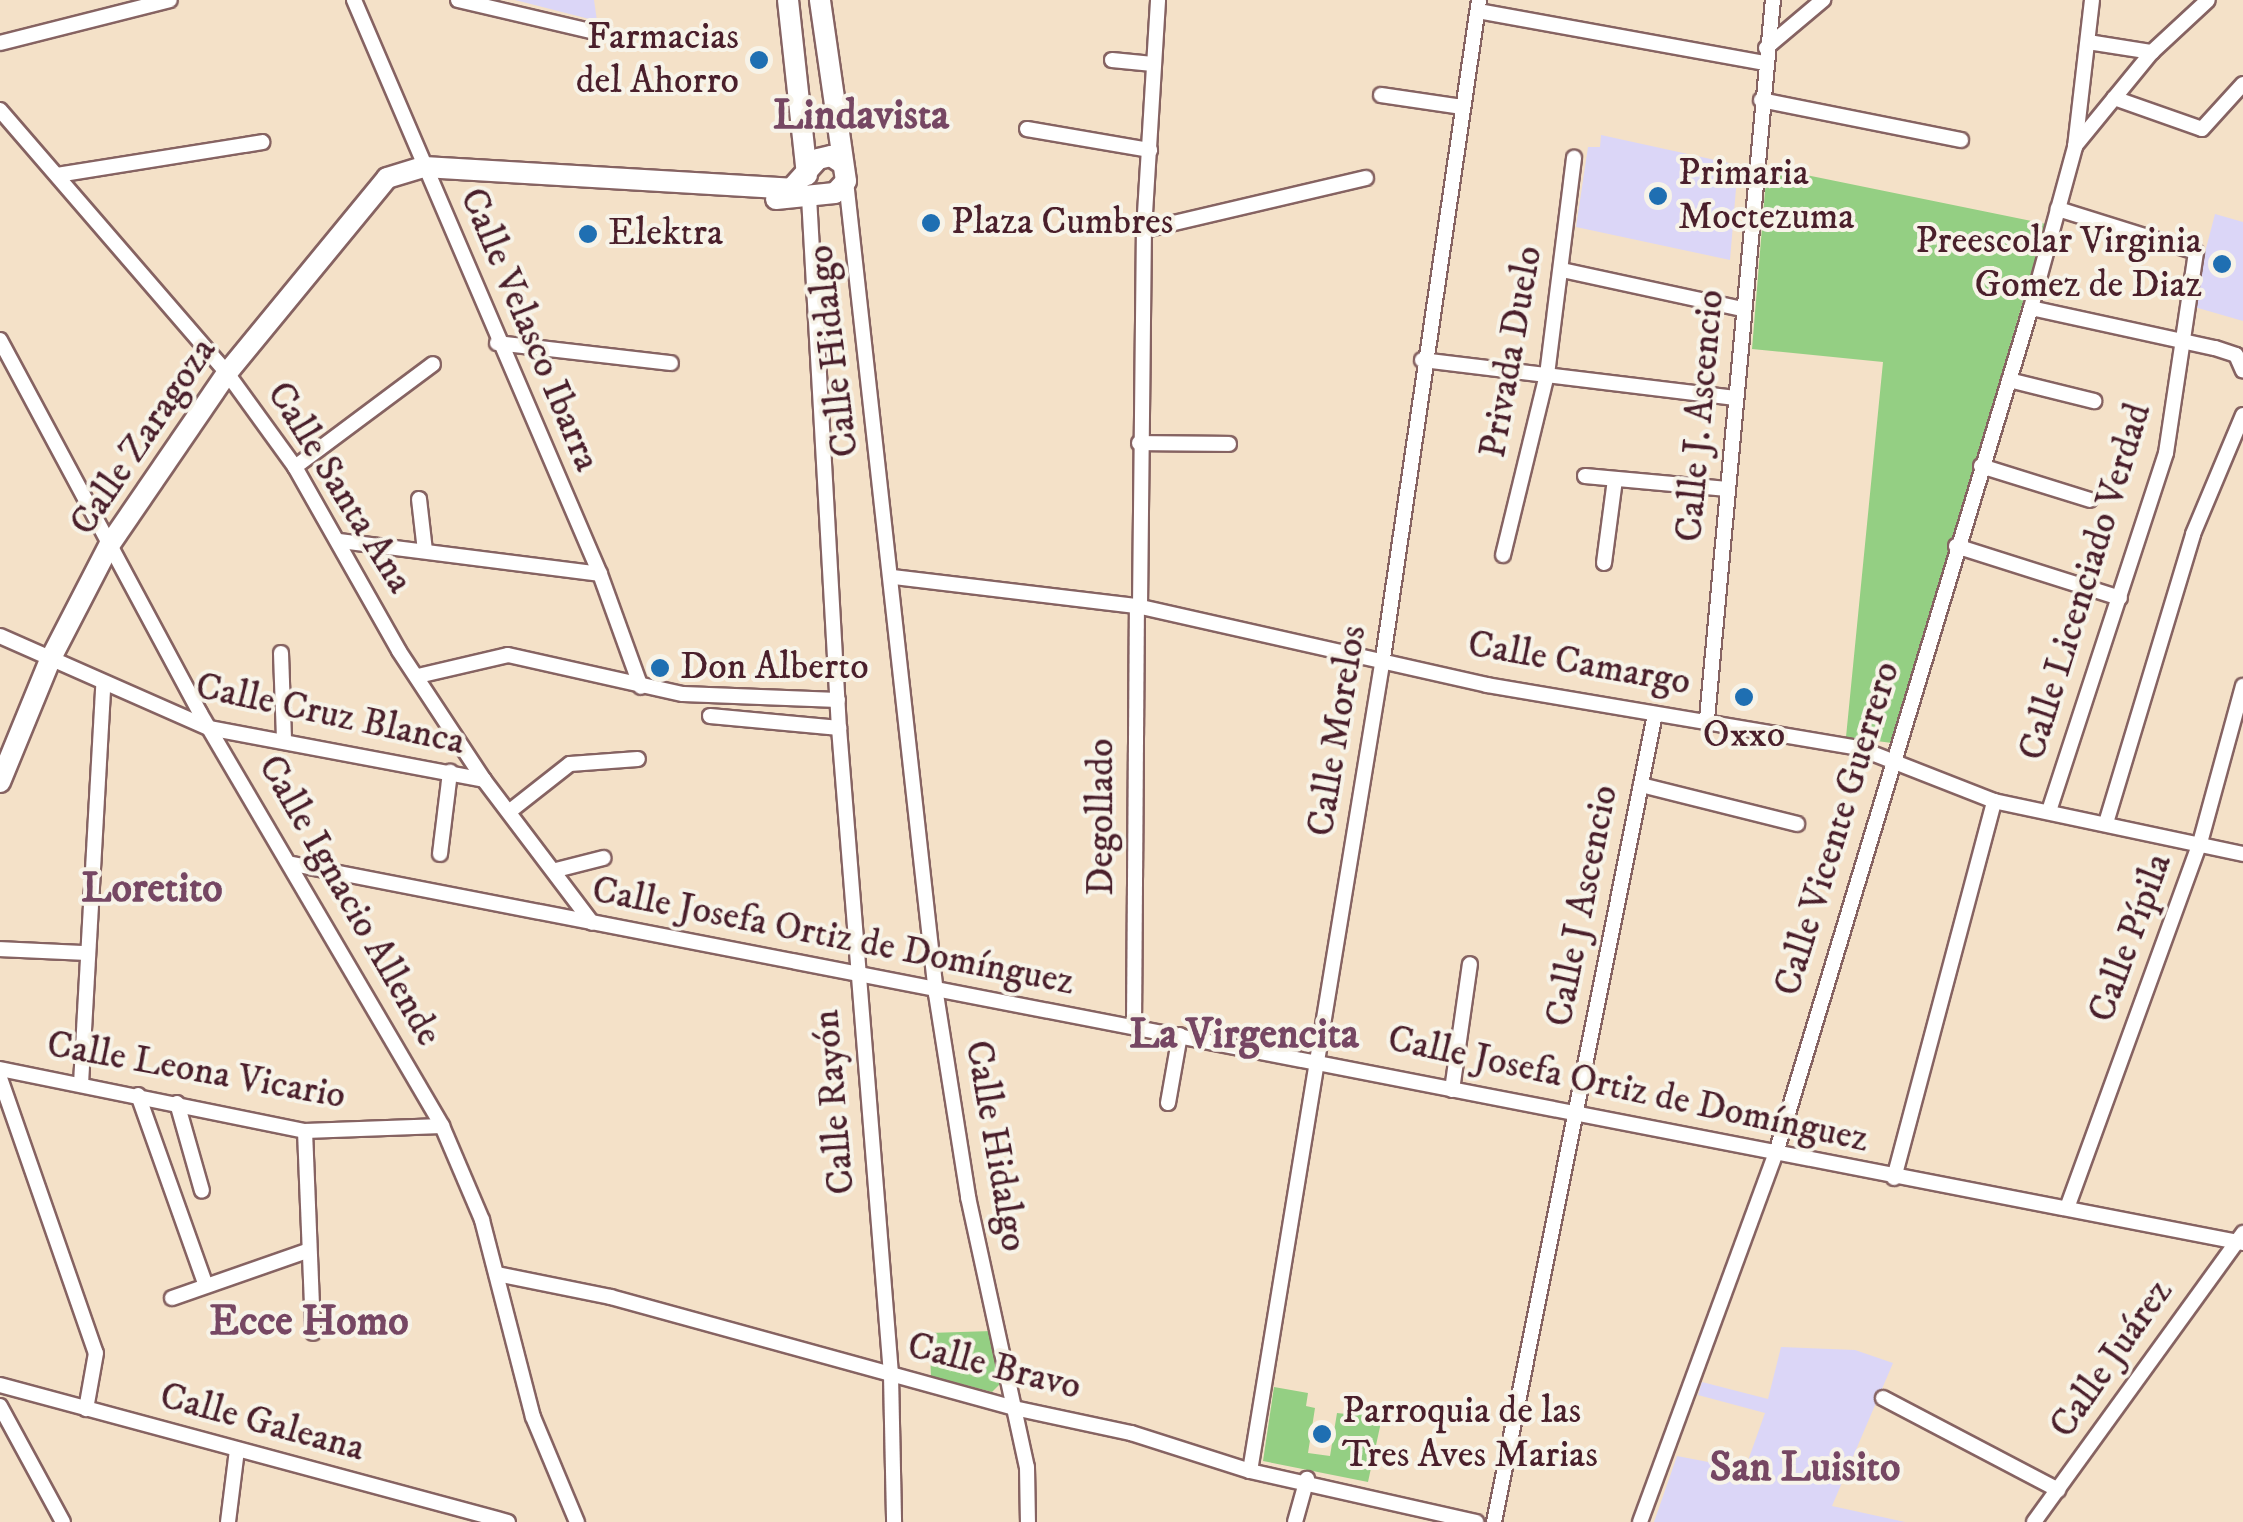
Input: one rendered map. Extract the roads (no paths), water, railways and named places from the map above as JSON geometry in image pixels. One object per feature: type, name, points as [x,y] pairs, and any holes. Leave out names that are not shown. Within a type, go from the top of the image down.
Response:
[{"type":"street","points":[[0,43],[170,0]]},
{"type":"street","name":"Calle Velasco Ibarra","points":[[354,0],[419,172],[600,574],[641,687]]},
{"type":"street","points":[[458,0],[590,31]]},
{"type":"street","points":[[788,0],[809,197]]},
{"type":"street","points":[[419,172],[809,197],[835,193],[844,172],[820,0]]},
{"type":"street","name":"Degollado","points":[[1134,1027],[1144,230],[1158,0]]},
{"type":"street","name":"Calle J. Ascencio","points":[[1707,720],[1773,0]]},
{"type":"street","points":[[1479,6],[1766,55],[1821,0]]},
{"type":"street","points":[[2075,147],[2092,0]]},
{"type":"street","points":[[2075,147],[2152,52],[2208,0]]},
{"type":"street","name":"Calle Morelos","points":[[1250,1471],[1384,658],[1422,360],[1479,6]]},
{"type":"street","points":[[2088,42],[2152,52]]},
{"type":"street","points":[[1112,60],[1153,64]]},
{"type":"street","points":[[2114,98],[2202,129],[2243,84]]},
{"type":"street","points":[[1381,95],[1462,107]]},
{"type":"street","points":[[1761,100],[1961,140]]},
{"type":"street","name":"Calle Santa Ana","points":[[0,110],[227,372],[295,466],[484,780],[556,870],[592,923]]},
{"type":"street","points":[[802,124],[836,121]]},
{"type":"street","points":[[1027,129],[1150,150]]},
{"type":"street","points":[[57,175],[262,142]]},
{"type":"street","name":"Calle Vicente Guerrero","points":[[1640,1522],[1776,1153],[1956,546],[2031,308],[2075,147]]},
{"type":"street","points":[[419,172],[773,189],[791,188],[806,168],[824,156],[844,172]]},
{"type":"street","name":"Privada Duelo","points":[[1503,555],[1547,375],[1574,158]]},
{"type":"street","name":"Calle Zaragoza","points":[[0,782],[50,660],[110,544],[227,372],[370,192],[419,172]]},
{"type":"street","name":"Calle Hidalgo","points":[[844,172],[893,577],[936,994],[968,1197],[1027,1467],[1028,1522]]},
{"type":"street","points":[[1144,230],[1366,178]]},
{"type":"street","name":"Calle Rayón","points":[[809,197],[838,728],[891,1375],[894,1522]]},
{"type":"street","name":"Calle Licenciado Verdad","points":[[2049,811],[2175,418],[2180,342],[2196,252],[2058,209]]},
{"type":"street","points":[[1562,270],[1744,309]]},
{"type":"street","points":[[2031,308],[2236,355],[2243,370]]},
{"type":"street","points":[[497,343],[670,363]]},
{"type":"street","name":"Calle Ignacio Allende","points":[[2,346],[209,728],[293,864],[442,1126],[482,1220],[534,1417],[577,1522]]},
{"type":"street","points":[[1422,360],[1735,398]]},
{"type":"street","points":[[295,466],[432,364]]},
{"type":"street","points":[[2008,380],[2094,401]]},
{"type":"street","points":[[2106,823],[2193,534],[2243,414]]},
{"type":"street","points":[[1140,443],[1230,444]]},
{"type":"street","points":[[1982,466],[2090,500]]},
{"type":"street","points":[[1585,476],[1726,489]]},
{"type":"street","points":[[1604,562],[1614,480]]},
{"type":"street","points":[[419,499],[425,551]]},
{"type":"street","points":[[340,541],[600,574]]},
{"type":"street","points":[[1956,546],[2120,598]]},
{"type":"street","name":"Calle Camargo","points":[[893,577],[1138,606],[1384,658],[1486,685],[1707,720],[1894,757],[1994,801],[2243,854]]},
{"type":"street","name":"Calle Cruz Blanca","points":[[0,636],[103,686],[209,728],[484,780]]},
{"type":"street","points":[[281,653],[284,740]]},
{"type":"street","points":[[418,676],[508,655],[641,687],[838,700]]},
{"type":"street","points":[[81,1084],[103,686]]},
{"type":"street","name":"Calle Pípila","points":[[2068,1208],[2200,844],[2243,686]]},
{"type":"street","name":"Calle J Ascencio","points":[[1494,1522],[1523,1399],[1574,1112],[1655,714]]},
{"type":"street","points":[[710,716],[838,728]]},
{"type":"street","points":[[510,811],[570,764],[638,759]]},
{"type":"street","points":[[440,854],[450,772]]},
{"type":"street","points":[[1641,785],[1797,824]]},
{"type":"street","name":"Calle Licenciado Verdad","points":[[1894,1178],[1994,801]]},
{"type":"street","points":[[556,870],[603,858]]},
{"type":"street","name":"Calle Josefa Ortiz de Domínguez","points":[[293,864],[936,994],[1317,1059],[1452,1090],[1894,1178],[2240,1239]]},
{"type":"street","points":[[0,949],[86,953]]},
{"type":"street","points":[[1452,1090],[1470,964]]},
{"type":"street","points":[[1168,1103],[1180,1035]]},
{"type":"street","name":"Calle Leona Vicario","points":[[0,1069],[305,1131],[442,1126]]},
{"type":"street","points":[[0,1078],[96,1353],[86,1409]]},
{"type":"street","points":[[138,1095],[205,1283]]},
{"type":"street","points":[[177,1103],[202,1192]]},
{"type":"street","points":[[305,1131],[306,1251],[314,1333]]},
{"type":"street","name":"Calle Juárez","points":[[2034,1522],[2240,1239]]},
{"type":"street","points":[[172,1298],[205,1283],[306,1251]]},
{"type":"street","name":"Calle Bravo","points":[[497,1274],[611,1297],[1014,1408],[1131,1433],[1250,1471],[1307,1479],[1476,1522]]},
{"type":"street","name":"Calle Galeana","points":[[0,1385],[508,1522]]},
{"type":"street","points":[[1883,1398],[2058,1490]]},
{"type":"street","points":[[0,1406],[62,1522]]},
{"type":"street","points":[[0,1436],[19,1436]]},
{"type":"street","points":[[228,1522],[238,1450]]},
{"type":"street","points":[[1295,1522],[1307,1479]]},
{"type":"place","name":"Farmacias del Ahorro","points":[[759,60]]},
{"type":"place","name":"Primaria Moctezuma","points":[[1658,196]]},
{"type":"place","name":"Plaza Cumbres","points":[[931,223]]},
{"type":"place","name":"Elektra","points":[[588,234]]},
{"type":"place","name":"Preescolar Virginia Gomez de Diaz","points":[[2222,264]]},
{"type":"place","name":"Don Alberto","points":[[660,668]]},
{"type":"place","name":"Oxxo","points":[[1744,697]]},
{"type":"place","name":"Parroquia de las Tres Aves Marias","points":[[1322,1434]]},
{"type":"district","name":"Lindavista","points":[[861,116]]},
{"type":"district","name":"Loretito","points":[[152,889]]},
{"type":"district","name":"La Virgencita","points":[[1244,1035]]},
{"type":"district","name":"Ecce Homo","points":[[309,1322]]},
{"type":"district","name":"San Luisito","points":[[1805,1468]]}]
